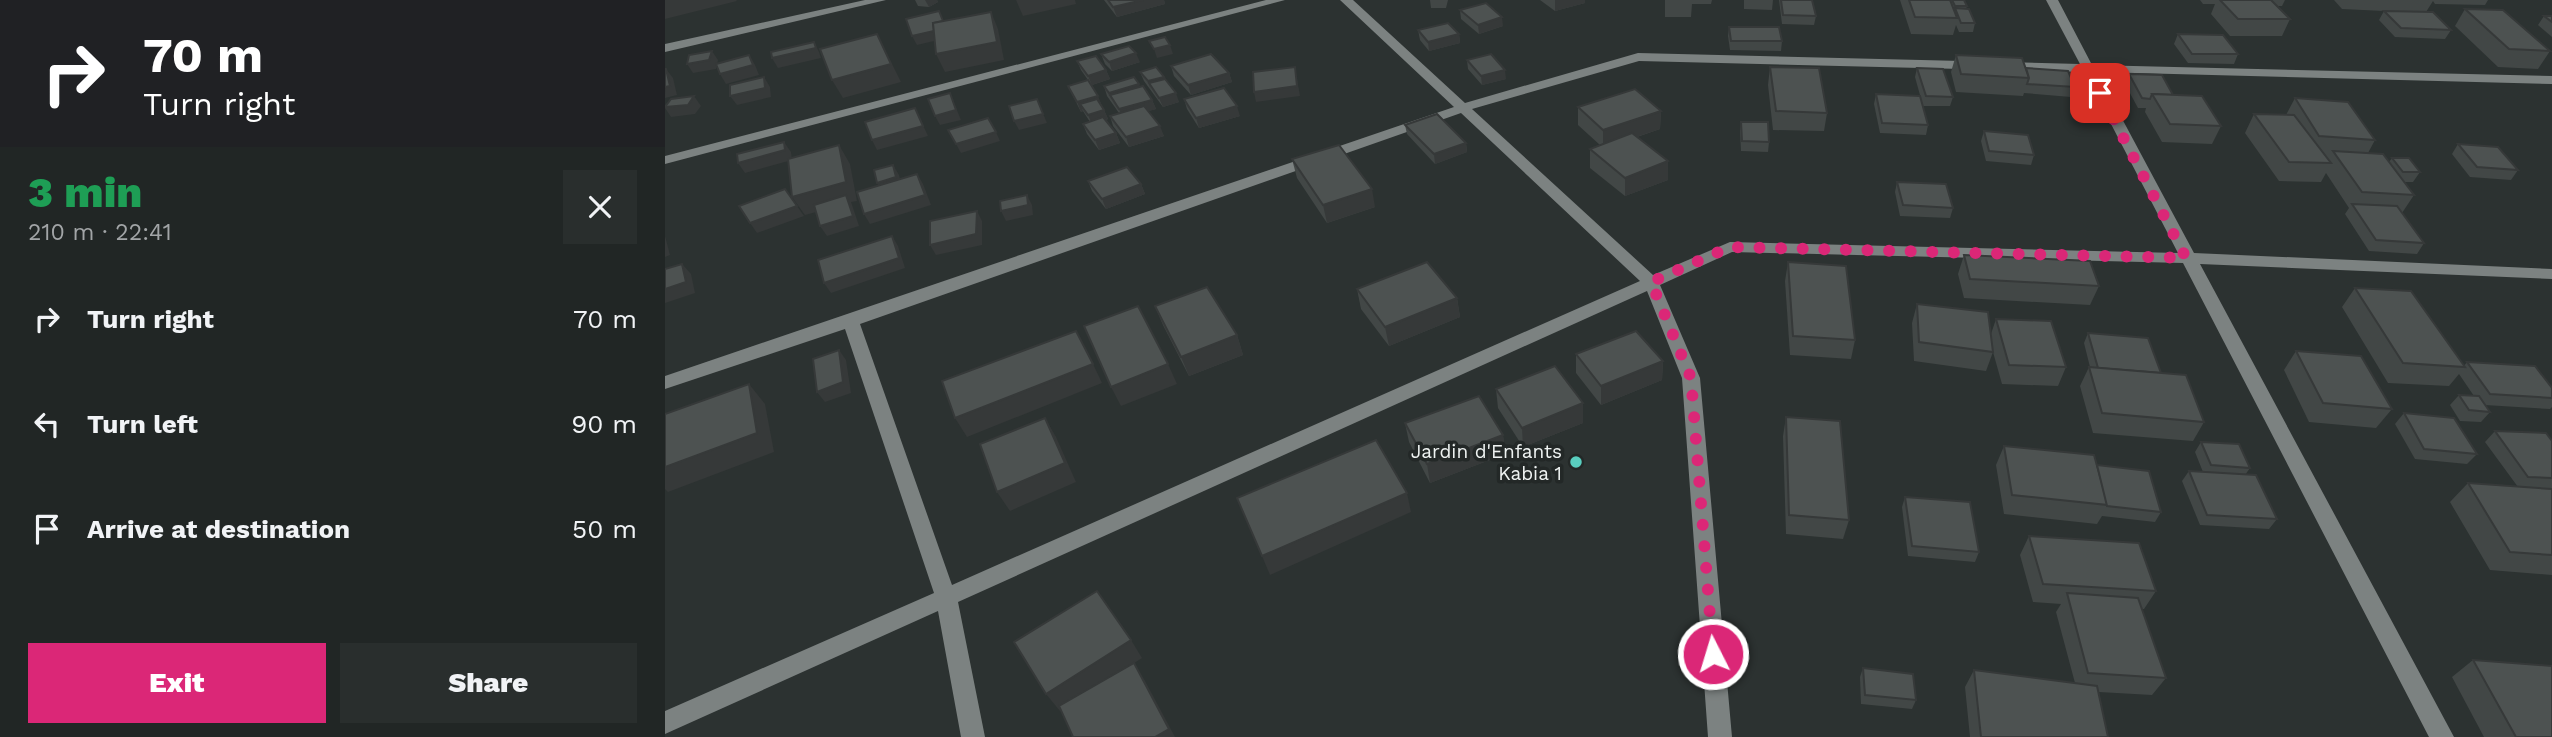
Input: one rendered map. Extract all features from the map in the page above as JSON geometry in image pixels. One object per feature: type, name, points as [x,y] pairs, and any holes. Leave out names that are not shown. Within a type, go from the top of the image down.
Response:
[{"type":"street","points":[[665,48],[880,0]]},
{"type":"street","points":[[665,160],[1279,0]]},
{"type":"street","points":[[1346,0],[1651,282],[1691,378],[1720,737]]},
{"type":"street","points":[[2052,0],[2186,258],[2442,737]]},
{"type":"street","points":[[665,383],[1463,108],[1638,57],[2552,80]]},
{"type":"street","points":[[665,723],[1730,247],[2186,258],[2552,274]]},
{"type":"street","points":[[851,321],[946,598],[973,737]]},
{"type":"building","points":[[1108,0],[1143,0],[1113,7]]},
{"type":"building","points":[[1781,0],[1812,0],[1816,16],[1783,15]]},
{"type":"building","points":[[1909,0],[1950,0],[1957,18],[1915,17]]},
{"type":"building","points":[[1952,0],[1964,0],[1967,6],[1955,6]]},
{"type":"building","points":[[2220,0],[2271,0],[2290,19],[2238,19]]},
{"type":"building","points":[[1486,3],[1502,17],[1478,25],[1460,10]]},
{"type":"building","points":[[1955,8],[1969,9],[1975,23],[1961,23]]},
{"type":"building","points":[[2465,9],[2503,10],[2550,51],[2509,49]]},
{"type":"building","points":[[939,11],[943,21],[933,23],[934,31],[912,36],[906,19]]},
{"type":"building","points":[[2384,11],[2433,12],[2451,30],[2401,28]]},
{"type":"building","points":[[991,12],[997,42],[936,54],[933,23]]},
{"type":"building","points":[[1448,23],[1459,34],[1428,42],[1418,30]]},
{"type":"building","points":[[1729,27],[1779,27],[1782,41],[1731,41]]},
{"type":"building","points":[[877,34],[891,64],[832,80],[820,49]]},
{"type":"building","points":[[2178,34],[2223,35],[2238,54],[2192,54]]},
{"type":"building","points":[[1165,37],[1170,45],[1154,49],[1149,41]]},
{"type":"building","points":[[814,42],[816,48],[772,58],[771,52]]},
{"type":"building","points":[[1129,46],[1136,53],[1109,62],[1101,54]]},
{"type":"building","points":[[712,51],[709,60],[687,64],[689,55]]},
{"type":"building","points":[[1211,54],[1229,73],[1188,85],[1171,66]]},
{"type":"building","points":[[1491,54],[1505,70],[1481,76],[1467,60]]},
{"type":"building","points":[[749,55],[753,65],[720,74],[716,64]]},
{"type":"building","points":[[1956,55],[2022,58],[2029,78],[1961,74]]},
{"type":"building","points":[[1096,56],[1106,70],[1088,76],[1077,61]]},
{"type":"building","points":[[1156,67],[1164,77],[1148,81],[1140,72]]},
{"type":"building","points":[[1295,67],[1297,86],[1254,92],[1253,72]]},
{"type":"building","points":[[1770,67],[1819,68],[1827,113],[1776,111]]},
{"type":"building","points":[[1917,68],[1943,69],[1953,97],[1926,96]]},
{"type":"building","points":[[2026,68],[2068,71],[2075,87],[2027,84],[2029,78]]},
{"type":"building","points":[[665,69],[670,86],[665,87]]},
{"type":"building","points":[[2129,74],[2162,75],[2173,95],[2152,94],[2150,99],[2142,98]]},
{"type":"building","points":[[764,77],[765,88],[730,96],[730,85]]},
{"type":"building","points":[[1134,77],[1139,84],[1109,93],[1104,86]]},
{"type":"building","points":[[1165,79],[1176,93],[1159,98],[1149,83]]},
{"type":"building","points":[[1088,80],[1098,96],[1077,102],[1068,86]]},
{"type":"building","points":[[1143,86],[1152,100],[1119,109],[1110,95]]},
{"type":"building","points":[[1224,88],[1237,106],[1196,118],[1184,99]]},
{"type":"building","points":[[1635,89],[1661,111],[1603,130],[1578,107]]},
{"type":"building","points":[[950,93],[956,110],[935,116],[928,99]]},
{"type":"building","points":[[1876,94],[1920,96],[1928,125],[1882,123]]},
{"type":"building","points":[[2152,94],[2202,96],[2221,126],[2170,124]]},
{"type":"building","points":[[694,96],[688,105],[665,107],[671,99]]},
{"type":"building","points":[[2295,98],[2348,102],[2375,140],[2319,136]]},
{"type":"building","points":[[1037,99],[1043,114],[1014,121],[1009,106]]},
{"type":"building","points":[[1097,99],[1104,110],[1088,115],[1080,104]]},
{"type":"building","points":[[1144,106],[1160,126],[1126,137],[1110,116]]},
{"type":"building","points":[[915,108],[923,126],[872,140],[865,122]]},
{"type":"building","points":[[1437,114],[1466,143],[1434,154],[1405,125]]},
{"type":"building","points":[[2254,114],[2294,115],[2331,163],[2289,162]]},
{"type":"building","points":[[1103,117],[1116,133],[1095,140],[1083,124]]},
{"type":"building","points":[[988,118],[996,132],[956,144],[948,130]]},
{"type":"building","points":[[1741,122],[1768,122],[1769,142],[1742,141]]},
{"type":"building","points":[[1984,131],[2028,135],[2034,155],[1989,151]]},
{"type":"building","points":[[1632,133],[1668,161],[1625,178],[1590,149]]},
{"type":"building","points":[[784,142],[785,150],[738,163],[737,154]]},
{"type":"building","points":[[2458,144],[2498,147],[2518,170],[2477,167]]},
{"type":"building","points":[[839,145],[846,182],[792,197],[788,159]]},
{"type":"building","points":[[1339,145],[1372,189],[1323,205],[1292,159]]},
{"type":"building","points":[[2333,151],[2383,154],[2414,195],[2362,192]]},
{"type":"building","points":[[2392,158],[2409,158],[2420,172],[2403,172]]},
{"type":"building","points":[[893,165],[896,177],[877,183],[874,170]]},
{"type":"building","points":[[1127,167],[1141,184],[1102,199],[1088,181]]},
{"type":"building","points":[[917,174],[925,195],[864,214],[857,192]]},
{"type":"building","points":[[1897,182],[1946,184],[1953,208],[1903,205]]},
{"type":"building","points":[[785,189],[797,206],[750,223],[739,206]]},
{"type":"building","points":[[846,195],[853,216],[820,226],[814,205]]},
{"type":"building","points":[[1027,195],[1028,205],[1001,211],[1000,201]]},
{"type":"building","points":[[2352,204],[2397,206],[2424,243],[2376,240]]},
{"type":"building","points":[[977,211],[976,234],[930,245],[930,221]]},
{"type":"building","points":[[892,236],[899,258],[824,283],[818,260]]},
{"type":"building","points":[[1964,255],[2090,261],[2099,286],[1970,279]]},
{"type":"building","points":[[1427,262],[1457,298],[1385,327],[1357,289]]},
{"type":"building","points":[[1788,262],[1846,266],[1855,340],[1793,336]]},
{"type":"building","points":[[682,264],[686,282],[665,289],[665,269]]},
{"type":"building","points":[[1207,287],[1237,335],[1181,357],[1155,306]]},
{"type":"building","points":[[2355,288],[2411,291],[2465,367],[2403,363]]},
{"type":"building","points":[[1917,304],[1988,312],[1993,352],[1919,342]]},
{"type":"building","points":[[1138,306],[1168,364],[1111,387],[1084,326]]},
{"type":"building","points":[[1996,319],[2051,321],[2066,367],[2009,365]]},
{"type":"building","points":[[1076,331],[1093,364],[955,418],[942,381]]},
{"type":"building","points":[[1636,331],[1663,361],[1601,386],[1576,354]]},
{"type":"building","points":[[2088,333],[2148,338],[2161,373],[2098,368]]},
{"type":"building","points":[[839,350],[843,382],[817,392],[813,359]]},
{"type":"building","points":[[2296,351],[2361,356],[2392,409],[2323,403]]},
{"type":"building","points":[[2467,362],[2535,366],[2552,388],[2552,398],[2490,394]]},
{"type":"building","points":[[1555,366],[1583,403],[1522,428],[1496,389]]},
{"type":"building","points":[[2089,367],[2186,375],[2204,422],[2102,413]]},
{"type":"building","points":[[749,384],[757,433],[665,467],[665,414]]},
{"type":"building","points":[[2459,395],[2479,396],[2490,412],[2469,410]]},
{"type":"building","points":[[1479,396],[1503,435],[1427,464],[1405,423]]},
{"type":"building","points":[[2404,413],[2454,418],[2477,454],[2424,449]]},
{"type":"building","points":[[1786,417],[1840,421],[1849,520],[1789,515]]},
{"type":"building","points":[[1045,418],[1065,463],[997,492],[980,444]]},
{"type":"building","points":[[2495,431],[2546,433],[2552,441],[2552,478],[2528,477]]},
{"type":"building","points":[[1376,440],[1407,493],[1262,556],[1237,498]]},
{"type":"building","points":[[2201,442],[2239,444],[2250,468],[2211,465]]},
{"type":"building","points":[[2004,446],[2094,455],[2108,505],[2012,495]]},
{"type":"building","points":[[2097,465],[2149,471],[2161,512],[2107,506]]},
{"type":"building","points":[[2189,471],[2256,475],[2277,519],[2207,515]]},
{"type":"building","points":[[2468,483],[2552,489],[2552,555],[2510,552]]},
{"type":"building","points":[[1905,497],[1970,502],[1979,552],[1912,546]]},
{"type":"building","points":[[2029,536],[2139,543],[2156,591],[2043,584]]},
{"type":"building","points":[[1097,591],[1131,640],[1046,694],[1014,642]]},
{"type":"building","points":[[2067,593],[2138,598],[2166,678],[2088,673]]},
{"type":"building","points":[[2473,660],[2552,666],[2552,737],[2516,737]]},
{"type":"building","points":[[1134,663],[1169,729],[1155,737],[1073,737],[1059,706]]},
{"type":"building","points":[[1863,668],[1913,674],[1916,700],[1865,695]]},
{"type":"building","points":[[1974,670],[2097,686],[2108,737],[1981,737]]},
{"type":"place","name":"Jardin d'Enfants Kabia 1","points":[[1576,462]]},
{"type":"route","points":[[1713,654],[1691,378],[1651,282],[1730,247],[2186,258],[2100,93]]}]
